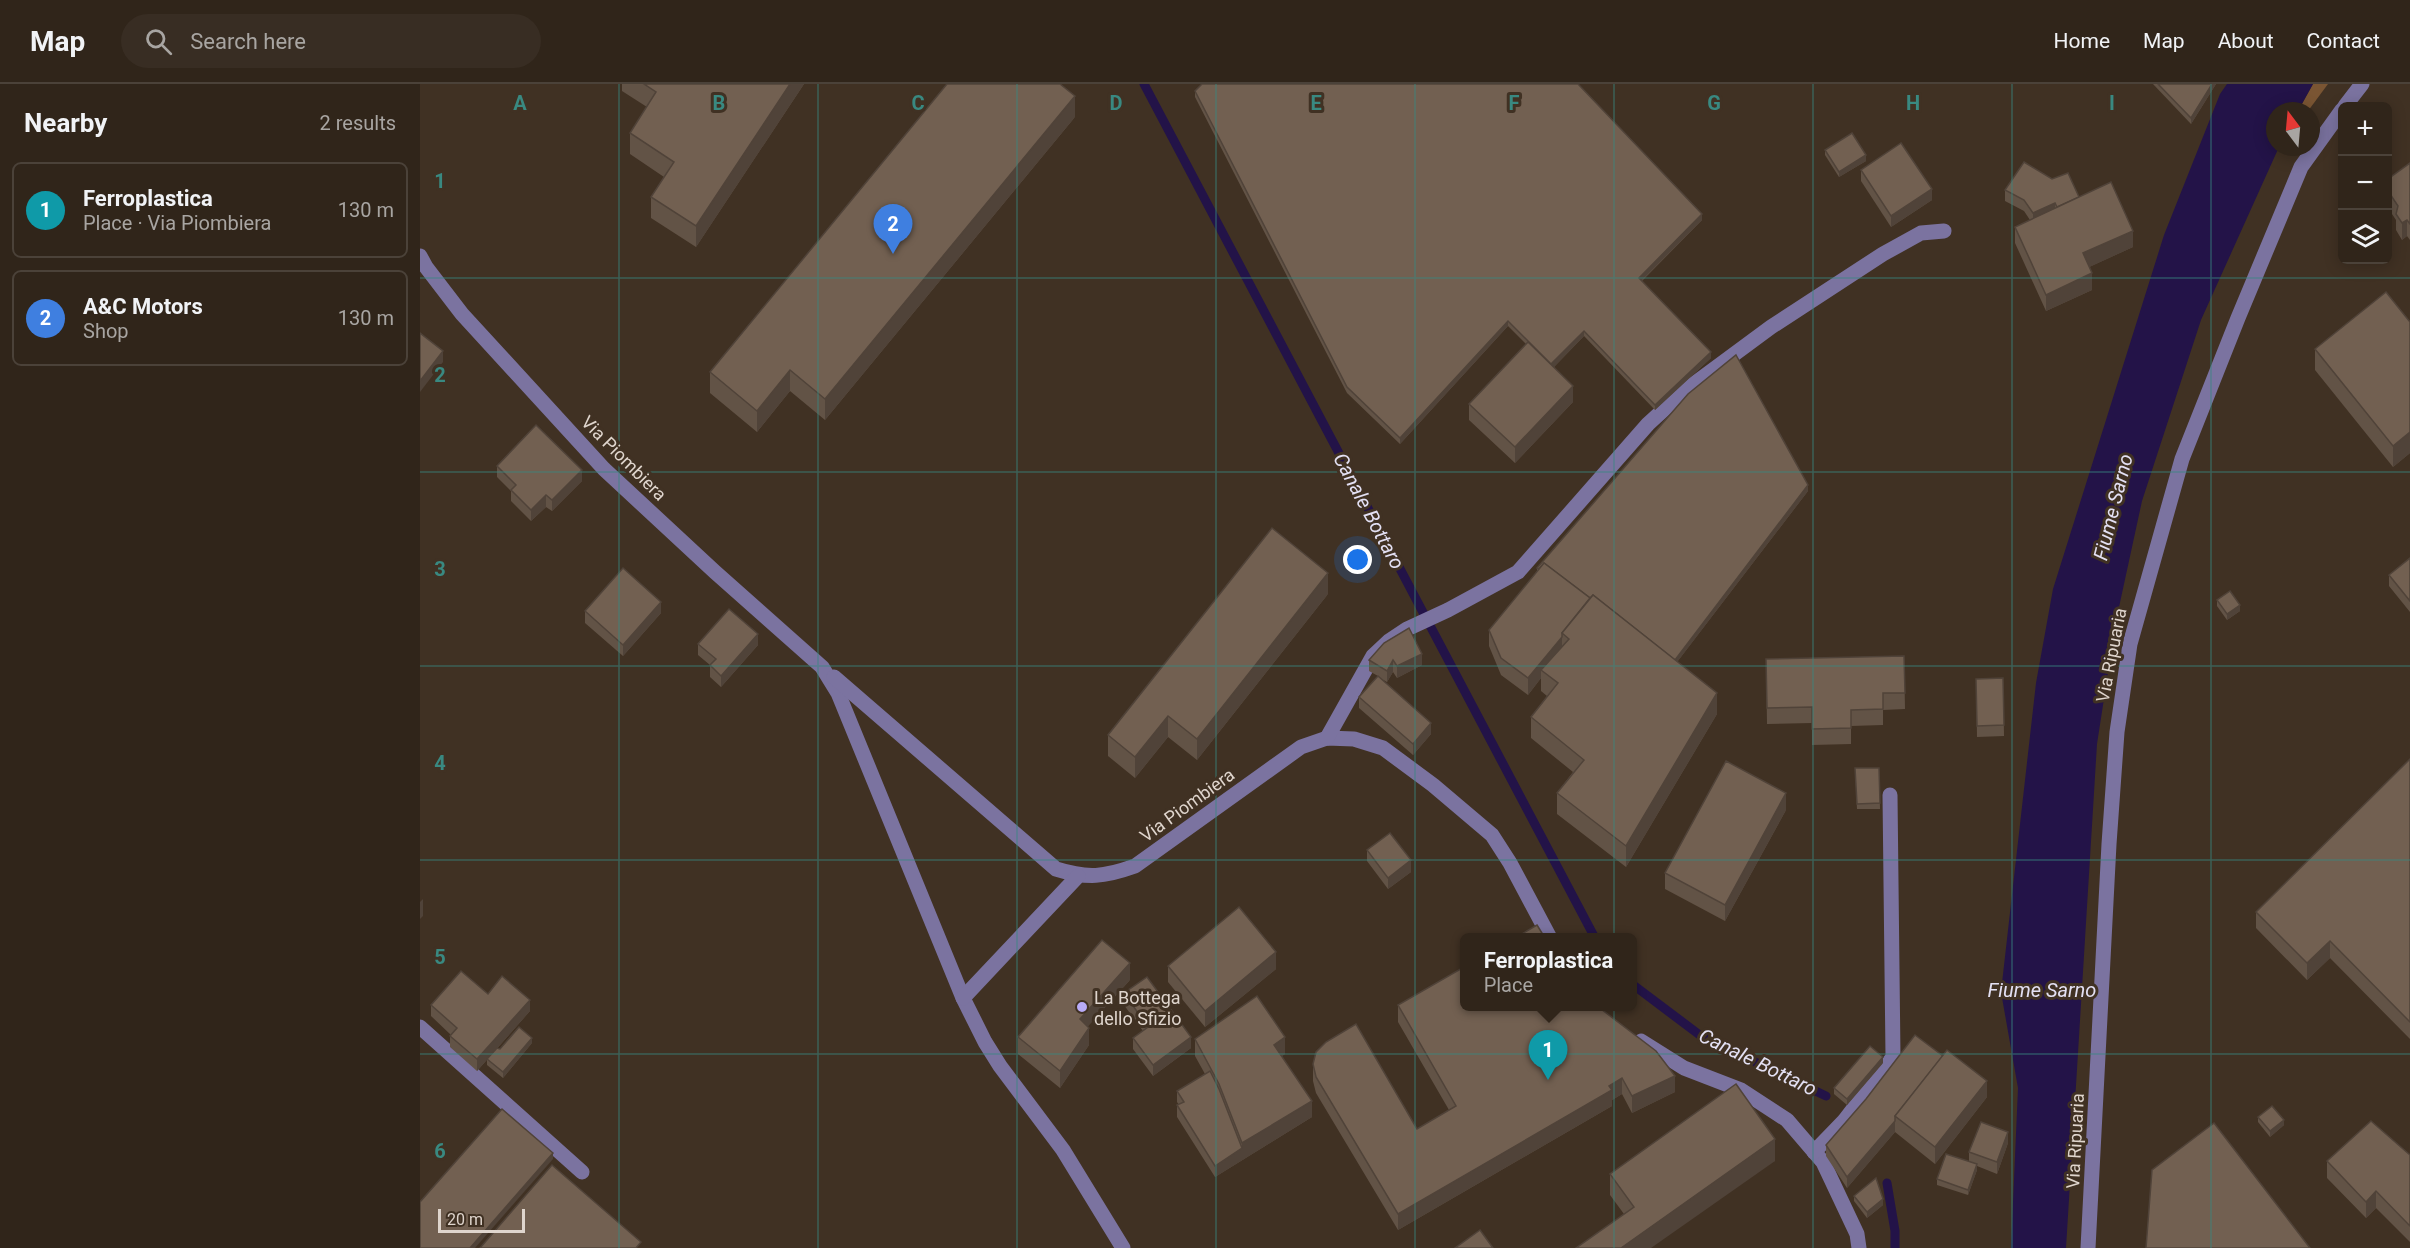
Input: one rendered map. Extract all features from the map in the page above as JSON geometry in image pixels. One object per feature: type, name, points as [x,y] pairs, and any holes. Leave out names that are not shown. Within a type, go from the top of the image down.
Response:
[{"type":"street","points":[[2348,102],[2362,84]]},
{"type":"street","name":"Via Ripuaria","points":[[2088,1248],[2116,732],[2130,644],[2182,459],[2301,167],[2338,118]]},
{"type":"street","points":[[1327,738],[1373,656],[1407,629],[1448,610],[1518,572],[1647,424],[1700,379],[1771,327],[1883,254],[1922,233],[1944,231]]},
{"type":"street","name":"Via Piombiera","points":[[420,256],[462,314],[604,469],[822,667],[1056,869],[1078,876],[1106,876],[1135,866],[1301,747],[1327,738],[1354,739],[1383,748],[1433,785],[1492,835],[1510,862],[1547,933]]},
{"type":"street","name":"Via Piombiera","points":[[822,667],[838,693],[963,998],[985,1042],[1064,1150],[1123,1248]]},
{"type":"street","points":[[1814,1152],[1844,1121],[1893,1057],[1890,795]]},
{"type":"street","points":[[963,998],[1078,876]]},
{"type":"street","points":[[420,1027],[582,1172]]},
{"type":"street","points":[[1630,1033],[1684,1068],[1741,1090],[1787,1120],[1823,1162],[1857,1234],[1859,1248]]},
{"type":"shaded area","points":[[2313,84],[2328,84],[2315,102],[2303,102]]},
{"type":"water","name":"Fiume Sarno","points":[[2227,84],[2313,84],[2303,102],[2266,102],[2266,156],[2275,156],[2201,320],[2142,501],[2116,621],[2097,744],[2066,1248],[2011,1248],[2018,1088],[2001,992],[2036,683],[2053,589],[2164,235],[2220,94]]},
{"type":"building","points":[[644,84],[790,84],[696,226],[651,197],[674,162],[630,133],[656,92]]},
{"type":"building","points":[[947,84],[1060,84],[1075,96],[825,399],[790,370],[757,411],[710,372]]},
{"type":"building","points":[[1202,84],[1578,84],[1702,214],[1639,278],[1711,352],[1655,405],[1584,331],[1551,364],[1508,321],[1400,438],[1347,387],[1195,91]]},
{"type":"building","points":[[2158,84],[2212,84],[2191,118]]},
{"type":"building","points":[[1852,133],[1866,155],[1839,172],[1825,150]]},
{"type":"building","points":[[1901,143],[1932,189],[1891,216],[1861,170]]},
{"type":"building","points":[[2024,162],[2052,179],[2068,173],[2079,197],[2057,207],[2055,203],[2033,213],[2024,200],[2005,190]]},
{"type":"building","points":[[2410,163],[2410,224],[2407,220],[2402,223],[2396,214],[2398,206],[2392,197],[2392,176]]},
{"type":"building","points":[[2111,182],[2133,231],[2083,253],[2092,273],[2046,295],[2015,227]]},
{"type":"building","points":[[2386,292],[2410,322],[2410,432],[2393,446],[2315,349]]},
{"type":"building","points":[[420,333],[443,351],[420,381]]},
{"type":"building","points":[[1528,342],[1573,386],[1515,447],[1469,404]]},
{"type":"building","points":[[1736,355],[1808,485],[1675,660],[1593,595],[1590,598],[1544,563],[1539,569],[1537,568],[1688,394]]},
{"type":"building","points":[[536,425],[582,470],[552,500],[546,495],[531,510],[511,490],[516,485],[497,466]]},
{"type":"building","points":[[1272,528],[1328,573],[1197,739],[1168,716],[1135,757],[1108,735]]},
{"type":"building","points":[[2410,558],[2410,601],[2389,575]]},
{"type":"building","points":[[1544,563],[1590,598],[1528,678],[1501,658],[1489,630]]},
{"type":"building","points":[[623,568],[661,602],[623,645],[585,611]]},
{"type":"building","points":[[2230,591],[2240,605],[2227,614],[2217,600]]},
{"type":"building","points":[[1593,595],[1717,693],[1626,846],[1557,793],[1584,760],[1531,717],[1558,683],[1541,670],[1569,639],[1562,633]]},
{"type":"building","points":[[729,609],[758,634],[721,676],[710,665],[716,659],[698,644]]},
{"type":"building","points":[[1409,628],[1422,654],[1397,666],[1393,660],[1387,671],[1369,660],[1384,643]]},
{"type":"building","points":[[1904,656],[1905,693],[1883,693],[1883,709],[1851,710],[1851,728],[1812,729],[1812,707],[1767,708],[1766,659]]},
{"type":"building","points":[[1378,676],[1431,723],[1413,744],[1359,697]]},
{"type":"building","points":[[2003,678],[2004,725],[1977,726],[1976,679]]},
{"type":"building","points":[[2410,759],[2410,1022],[2330,941],[2307,963],[2256,912]]},
{"type":"building","points":[[1726,761],[1786,793],[1725,905],[1665,873]]},
{"type":"building","points":[[1855,768],[1879,768],[1880,803],[1857,804]]},
{"type":"building","points":[[1390,833],[1411,860],[1388,878],[1367,850]]},
{"type":"building","points":[[1239,907],[1276,952],[1205,1011],[1168,966]]},
{"type":"building","points":[[1537,925],[1542,933],[1523,933]]},
{"type":"building","name":"La Bottega dello Sfizio","points":[[1102,940],[1130,963],[1080,1019],[1089,1028],[1060,1071],[1018,1037]]},
{"type":"building","points":[[1460,969],[1460,1011],[1604,1011],[1656,1051],[1675,1076],[1632,1096],[1622,1078],[1609,1086],[1612,1090],[1398,1214],[1316,1077],[1313,1064],[1316,1052],[1326,1042],[1356,1024],[1417,1129],[1456,1106],[1398,1005]]},
{"type":"building","points":[[461,971],[488,994],[502,976],[530,1000],[477,1059],[450,1036],[457,1028],[431,1005]]},
{"type":"building","points":[[1147,977],[1191,1037],[1153,1065],[1133,1038],[1148,1027],[1124,993]]},
{"type":"building","points":[[1257,996],[1285,1037],[1274,1045],[1312,1101],[1242,1143],[1219,1084],[1195,1039]]},
{"type":"building","points":[[519,1027],[532,1038],[503,1072],[487,1059],[497,1048],[500,1049]]},
{"type":"building","points":[[1915,1035],[1943,1056],[1895,1116],[1895,1121],[1847,1177],[1826,1145],[1866,1099]]},
{"type":"building","points":[[1870,1046],[1883,1057],[1847,1099],[1834,1088]]},
{"type":"building","points":[[1947,1050],[1987,1081],[1935,1147],[1895,1116]]},
{"type":"building","points":[[1210,1071],[1242,1148],[1215,1166],[1177,1105],[1184,1102],[1177,1091]]},
{"type":"building","points":[[1736,1084],[1775,1139],[1621,1248],[1576,1248],[1634,1207],[1610,1174]]},
{"type":"building","points":[[2272,1106],[2284,1120],[2270,1131],[2258,1117]]},
{"type":"building","points":[[502,1109],[553,1153],[470,1248],[420,1248],[420,1202]]},
{"type":"building","points":[[2371,1121],[2410,1155],[2410,1226],[2376,1191],[2366,1202],[2327,1161]]},
{"type":"building","points":[[1981,1122],[2008,1132],[1997,1162],[1969,1152]]},
{"type":"building","points":[[2214,1123],[2310,1248],[2146,1248],[2152,1170]]},
{"type":"building","points":[[1946,1154],[1977,1164],[1968,1190],[1937,1179]]},
{"type":"building","points":[[552,1165],[641,1242],[636,1248],[480,1248]]},
{"type":"building","points":[[1876,1178],[1883,1199],[1867,1212],[1854,1196]]},
{"type":"building","points":[[1480,1230],[1493,1248],[1455,1248]]},
{"type":"waterway","name":"Canale Bottaro","points":[[1144,84],[1592,933]]},
{"type":"waterway","name":"Canale Bottaro","points":[[1637,988],[1701,1036],[1826,1096]]},
{"type":"waterway","name":"Canale Bottaro","points":[[1887,1183],[1895,1231],[1895,1248]]},
{"type":"place","name":"A&C Motors","points":[[893,254]]},
{"type":"place","name":"La Bottega dello Sfizio","points":[[1082,1007]]},
{"type":"place","name":"Ferroplastica","points":[[1548,1080]]}]
